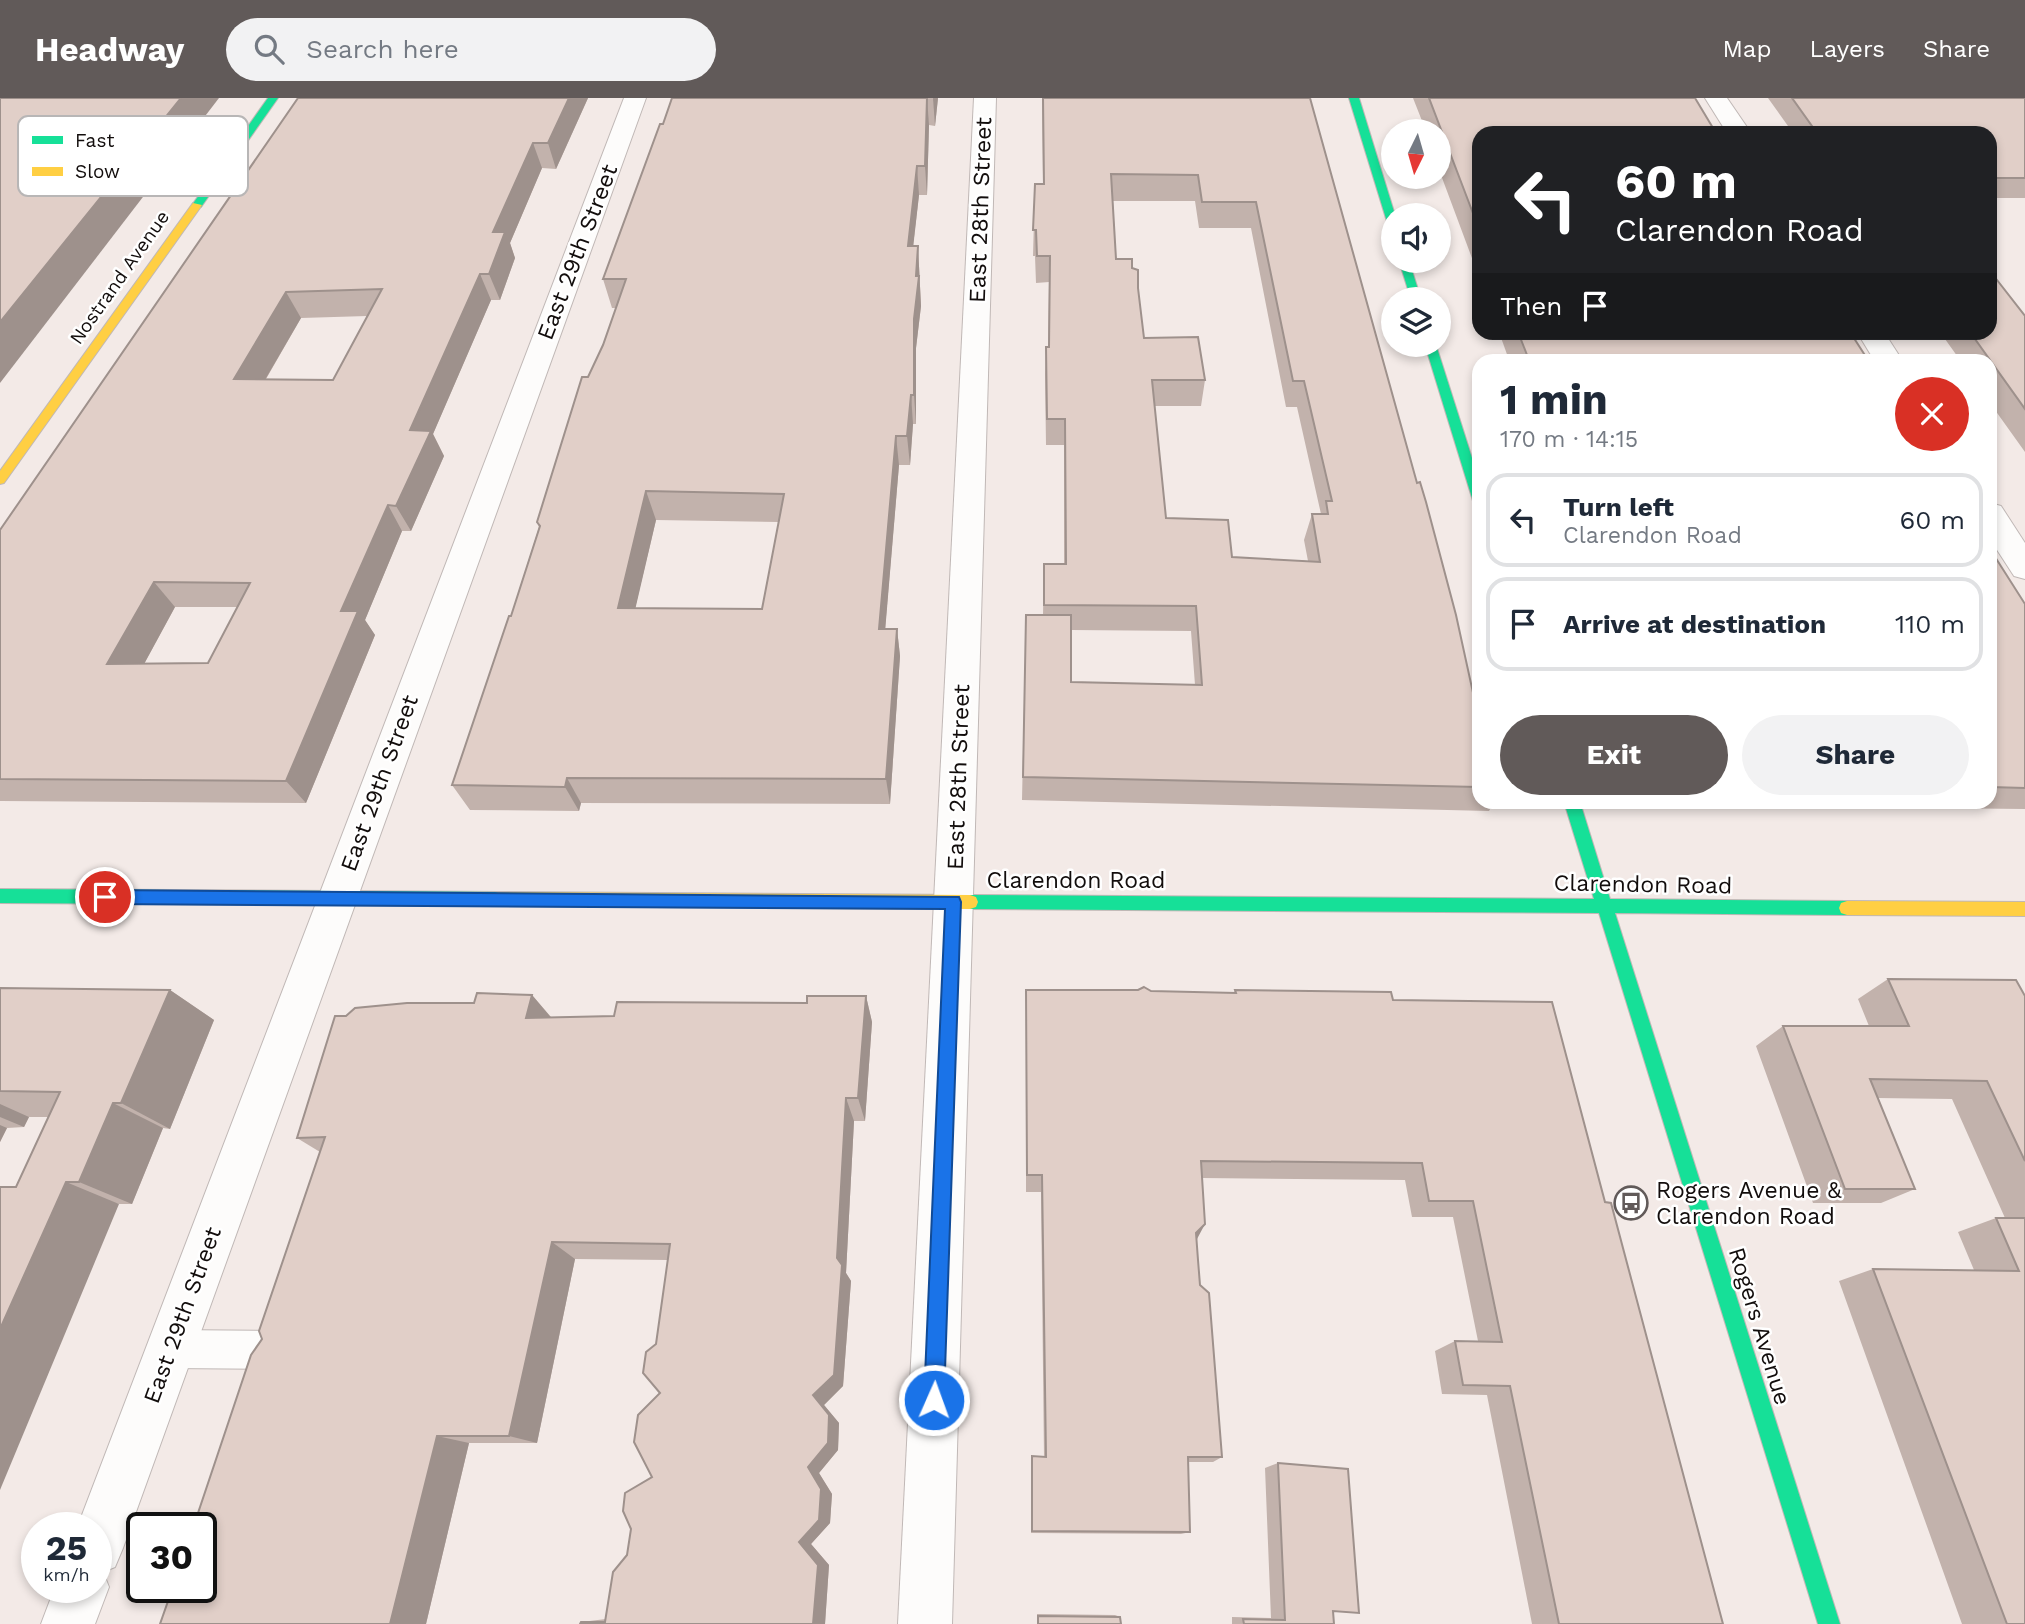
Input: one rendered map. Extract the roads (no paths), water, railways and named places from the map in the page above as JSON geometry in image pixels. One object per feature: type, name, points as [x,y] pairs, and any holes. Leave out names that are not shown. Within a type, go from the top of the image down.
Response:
[{"type":"main road","name":"Nostrand Avenue","points":[[248,133],[273,98]]},
{"type":"main road","points":[[1354,98],[1386,203]]},
{"type":"main road","name":"Nostrand Avenue","points":[[0,480],[203,196]]},
{"type":"main road","points":[[1434,357],[1472,479]]},
{"type":"main road","name":"Rogers Avenue","points":[[1574,809],[1829,1624]]},
{"type":"main road","name":"Clarendon Road","points":[[0,896],[2025,909]]},
{"type":"street","name":"East 29th Street","points":[[109,1512],[635,98]]},
{"type":"street","name":"East 28th Street","points":[[926,1624],[985,98]]},
{"type":"street","points":[[1716,98],[1734,126]]},
{"type":"street","points":[[1997,525],[2025,568]]},
{"type":"street","points":[[68,1624],[76,1603]]},
{"type":"lane","points":[[170,1349],[280,1350]]},
{"type":"place","name":"Rogers Avenue & Clarendon Road","points":[[1631,1203]]}]
